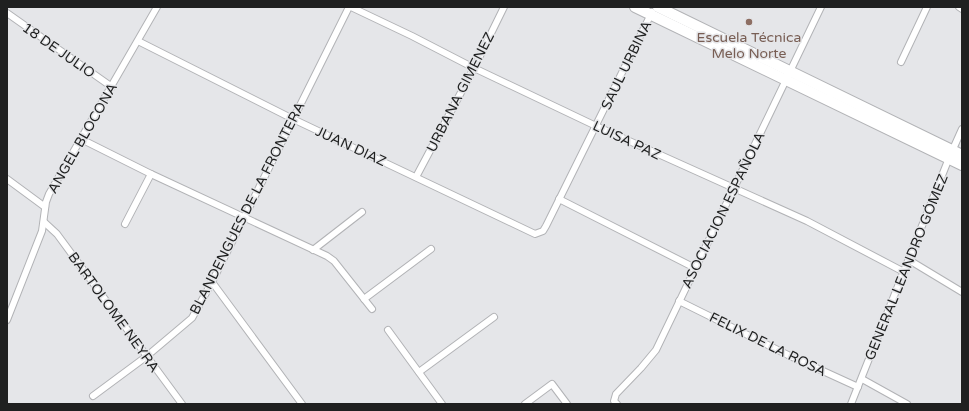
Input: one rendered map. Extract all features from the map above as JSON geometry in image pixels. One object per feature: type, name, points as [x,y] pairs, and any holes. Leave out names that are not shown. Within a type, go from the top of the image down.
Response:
[{"type":"main road","points":[[636,7],[654,9],[692,29],[951,154],[962,165]]},
{"type":"main road","points":[[951,154],[962,155]]},
{"type":"street","name":"ANGEL BLOCONA","points":[[7,319],[42,231],[49,194],[157,7]]},
{"type":"street","name":"LUISA PAZ","points":[[350,7],[596,126],[733,189],[807,221],[904,272]]},
{"type":"street","name":"BLANDENGUES DE LA FRONTERA","points":[[93,396],[147,356],[192,318],[212,282],[350,7]]},
{"type":"street","name":"URBANA GIMENEZ","points":[[416,177],[474,68],[504,7]]},
{"type":"street","name":"ASOCIACION ESPAÑOLA","points":[[617,404],[614,400],[616,394],[642,368],[656,350],[821,7]]},
{"type":"street","points":[[901,62],[927,7]]},
{"type":"street","name":"SAUL URBINA","points":[[543,231],[654,9]]},
{"type":"street","name":"18 DE JULIO","points":[[7,13],[112,87]]},
{"type":"street","name":"JUAN DIAZ","points":[[138,41],[293,119],[535,234],[543,231]]},
{"type":"street","name":"GENERAL LEANDRO GÓMEZ","points":[[851,404],[862,380],[962,129]]},
{"type":"street","points":[[81,139],[334,261],[372,309]]},
{"type":"street","points":[[125,224],[151,174]]},
{"type":"street","points":[[7,179],[46,207]]},
{"type":"street","points":[[559,199],[695,268]]},
{"type":"street","points":[[313,250],[362,212]]},
{"type":"street","name":"BARTOLOME NEYRA","points":[[44,222],[57,234],[182,404]]},
{"type":"street","points":[[364,299],[431,249]]},
{"type":"street","points":[[909,260],[962,292]]},
{"type":"street","points":[[212,282],[302,404]]},
{"type":"street","name":"FELIX DE LA ROSA","points":[[679,301],[788,355],[858,387]]},
{"type":"street","points":[[419,372],[494,317]]},
{"type":"street","points":[[388,330],[442,404]]},
{"type":"street","points":[[862,380],[907,404]]},
{"type":"street","points":[[525,404],[552,384],[567,404]]},
{"type":"place","name":"Escuela Técnica Melo Norte","points":[[749,22]]}]
